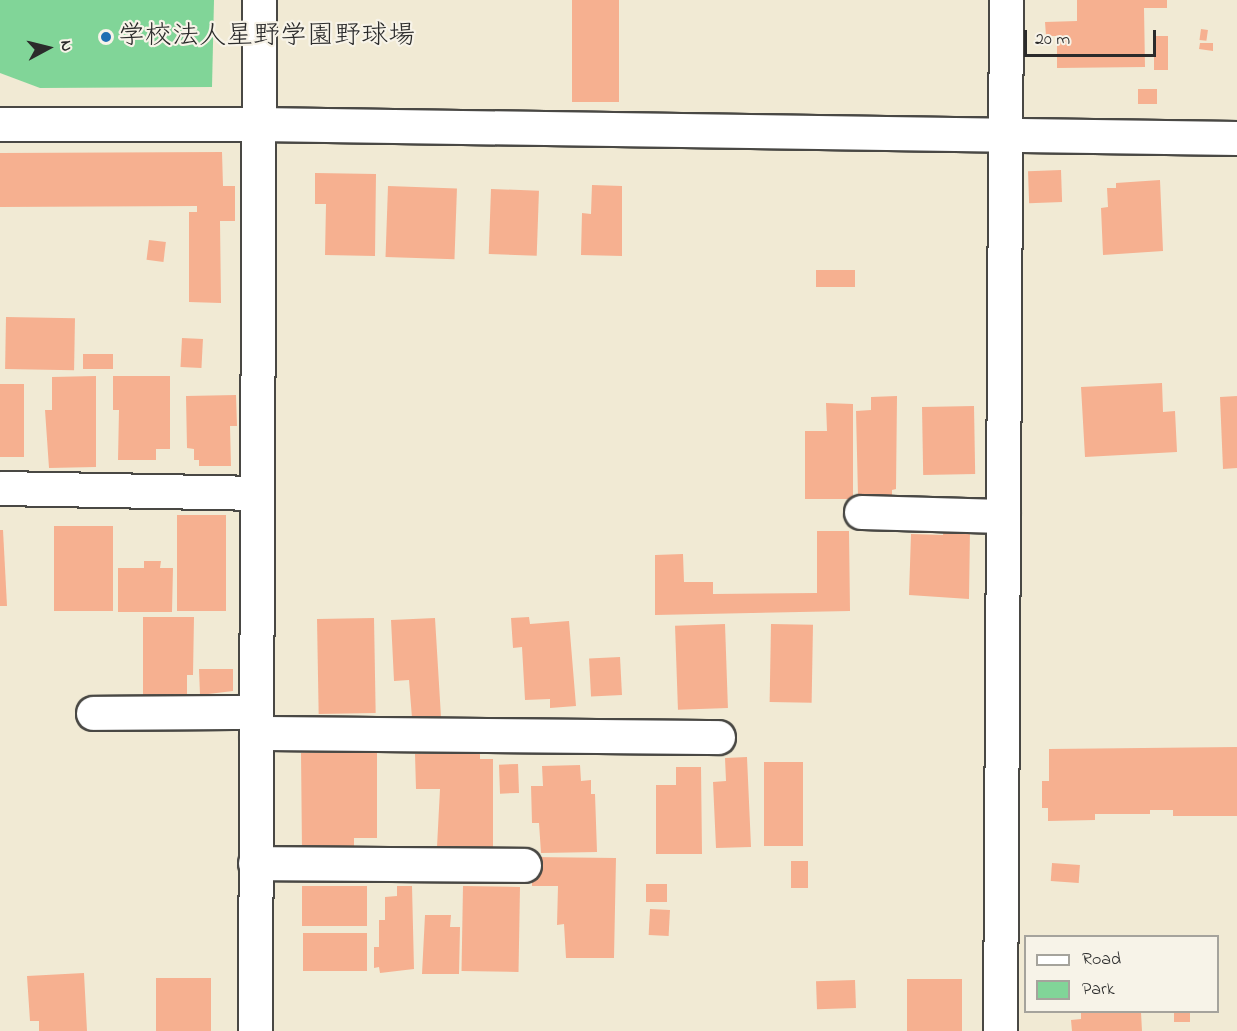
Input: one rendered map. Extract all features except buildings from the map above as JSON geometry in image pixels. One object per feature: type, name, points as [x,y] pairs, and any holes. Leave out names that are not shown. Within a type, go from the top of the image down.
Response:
[{"type":"street","points":[[255,1031],[260,0]]},
{"type":"street","points":[[1000,1031],[1013,954],[1003,516],[1006,0]]},
{"type":"street","points":[[0,124],[258,123],[1237,138]]},
{"type":"street","points":[[0,488],[257,493]]},
{"type":"street","points":[[861,512],[1003,516]]},
{"type":"street","points":[[93,713],[256,723],[718,737]]},
{"type":"street","points":[[255,862],[524,865]]},
{"type":"green space","name":"学校法人星野学園野球場","points":[[0,0],[214,0],[212,87],[40,88],[0,73]]},
{"type":"place","name":"学校法人星野学園野球場","points":[[106,37]]}]
